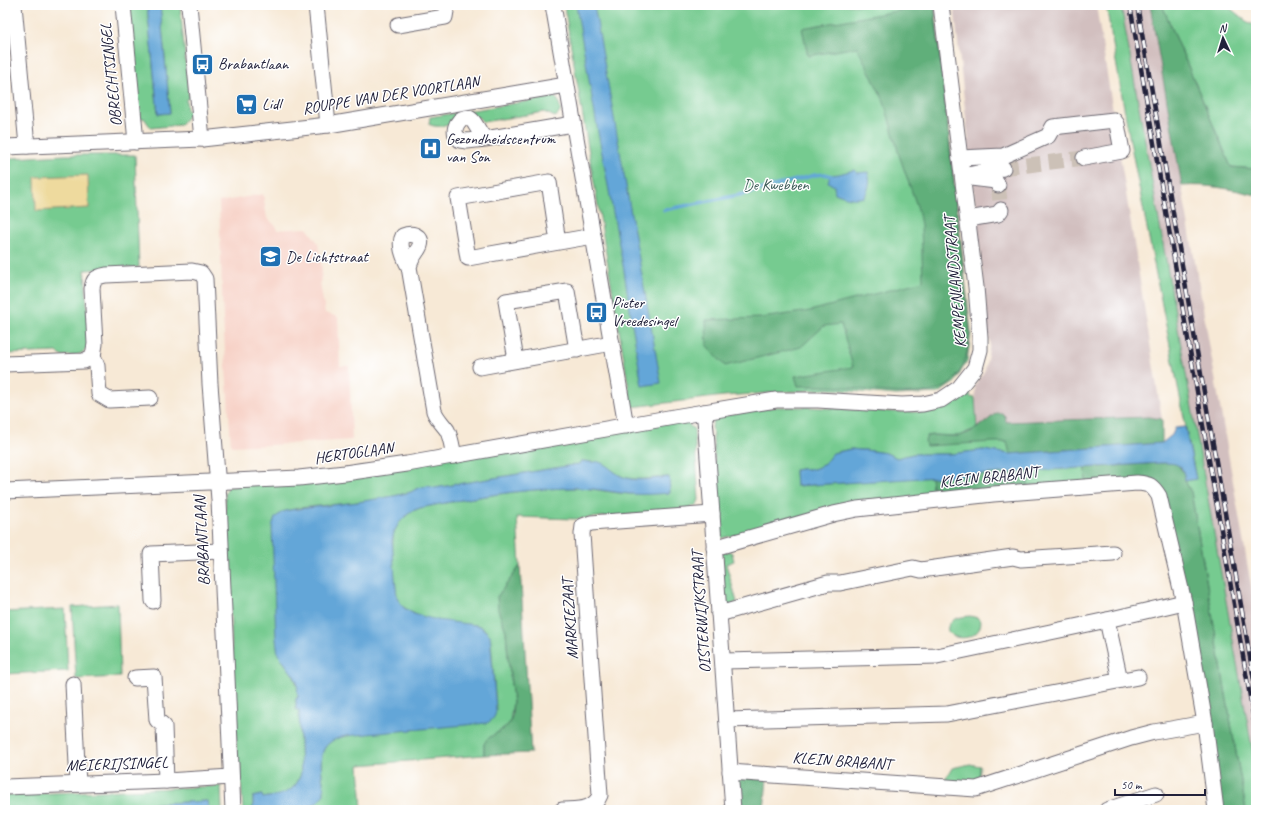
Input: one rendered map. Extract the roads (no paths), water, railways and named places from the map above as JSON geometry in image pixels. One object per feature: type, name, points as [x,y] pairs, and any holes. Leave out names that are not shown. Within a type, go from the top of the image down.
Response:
[{"type":"street","points":[[14,5],[27,146]]},
{"type":"street","name":"OBRECHTSINGEL","points":[[122,5],[136,142]]},
{"type":"street","points":[[189,5],[202,138]]},
{"type":"street","points":[[316,5],[328,125]]},
{"type":"street","points":[[398,25],[445,17],[447,5]]},
{"type":"street","points":[[554,5],[566,85],[626,426]]},
{"type":"street","name":"KEMPENLANDSTRAAT","points":[[704,412],[776,400],[818,400],[902,405],[923,404],[942,400],[959,388],[975,368],[980,350],[976,287],[941,5]]},
{"type":"street","name":"ROUPPE VAN DER VOORTLAAN","points":[[5,147],[202,138],[328,125],[566,85]]},
{"type":"street","points":[[960,158],[1002,156],[1048,136],[1053,127],[1114,120],[1117,124],[1122,151],[1084,158]]},
{"type":"street","points":[[485,139],[573,124]]},
{"type":"street","points":[[962,176],[1004,168]]},
{"type":"street","points":[[962,176],[996,181],[998,185]]},
{"type":"street","points":[[558,242],[549,182],[458,198],[468,258],[593,236]]},
{"type":"street","points":[[968,219],[998,214],[1001,210]]},
{"type":"street","points":[[409,267],[434,411],[437,418],[446,430],[454,456]]},
{"type":"street","name":"BRABANTLAAN","points":[[93,356],[95,344],[92,289],[93,281],[98,277],[106,275],[192,271],[201,273],[206,279],[210,384],[221,551],[232,810]]},
{"type":"street","points":[[516,360],[506,301],[567,291],[577,350]]},
{"type":"street","points":[[480,367],[612,343]]},
{"type":"street","points":[[5,364],[84,361],[93,356],[98,366],[99,394],[109,400],[150,398]]},
{"type":"street","name":"HERTOGLAAN","points":[[5,491],[299,478],[345,473],[454,456],[704,412]]},
{"type":"street","name":"OISTERWIJKSTRAAT","points":[[704,412],[733,810]]},
{"type":"street","name":"KLEIN BRABANT","points":[[714,548],[826,516],[857,509],[993,494],[1137,483],[1154,487],[1158,496],[1184,602],[1205,723],[1216,810]]},
{"type":"street","name":"MARKIEZAAT","points":[[562,810],[592,806],[598,801],[600,795],[583,526],[591,523],[712,514]]},
{"type":"street","points":[[153,601],[151,554],[221,551]]},
{"type":"street","points":[[719,614],[828,582],[840,583],[913,568],[921,570],[1013,557],[1020,559],[1113,553]]},
{"type":"street","points":[[722,661],[937,656],[1184,602]]},
{"type":"street","points":[[1107,620],[1120,680]]},
{"type":"street","points":[[135,678],[154,677],[157,720],[164,726],[166,781]]},
{"type":"street","points":[[727,720],[947,714],[1138,677]]},
{"type":"street","points":[[73,684],[78,784]]},
{"type":"street","name":"KLEIN BRABANT","points":[[730,772],[976,789],[1131,738],[1154,732],[1205,723]]},
{"type":"street","name":"MEIERIJSINGEL","points":[[5,787],[231,777]]},
{"type":"street","points":[[1107,810],[1156,794]]},
{"type":"water","points":[[147,5],[160,5],[170,113],[158,114]]},
{"type":"water","points":[[576,5],[594,5],[661,383],[642,386],[624,271]]},
{"type":"water","points":[[854,170],[857,173],[868,172],[869,185],[864,197],[849,198],[835,193],[834,186],[828,182],[830,175]]},
{"type":"water","points":[[1185,427],[1196,479],[1185,481],[1181,467],[1171,463],[1160,463],[796,486],[795,470],[814,469],[823,465],[833,453],[851,449],[886,453],[897,458],[913,454],[951,454],[983,450],[1010,454],[1162,443],[1172,435],[1175,428]]},
{"type":"water","points":[[581,461],[599,462],[606,465],[622,477],[631,479],[642,480],[669,477],[670,493],[630,494],[577,488],[532,490],[494,495],[420,508],[410,512],[399,523],[394,532],[392,541],[397,597],[404,608],[414,614],[437,620],[480,626],[490,635],[496,709],[495,716],[487,723],[346,736],[335,739],[328,744],[322,757],[321,765],[324,793],[320,800],[313,805],[304,808],[253,810],[253,797],[262,795],[263,798],[276,796],[287,792],[292,789],[299,780],[301,773],[299,710],[296,710],[296,698],[298,698],[297,682],[278,654],[276,639],[272,528],[275,518],[282,512],[290,510],[394,496],[411,492],[422,487],[428,486],[435,488],[453,485],[454,483],[458,484],[579,464]]},
{"type":"water","points":[[208,801],[209,810],[20,810]]},
{"type":"waterway","points":[[664,210],[744,194],[815,175],[825,174],[834,177]]},
{"type":"tunnel","points":[[1003,168],[1084,158]]},
{"type":"tunnel","points":[[998,185],[1001,210]]},
{"type":"railway","points":[[1130,5],[1256,731]]},
{"type":"railway","points":[[1137,5],[1256,692]]},
{"type":"place","name":"Brabantlaan","points":[[202,64]]},
{"type":"place","name":"Lidl","points":[[247,104]]},
{"type":"place","name":"Gezondheidscentrum van Son","points":[[430,148]]},
{"type":"place","name":"De Lichtstraat","points":[[270,257]]},
{"type":"place","name":"Pieter Vreedesingel","points":[[597,312]]},
{"type":"park label","name":"De Kwebben","points":[[776,185]]}]
